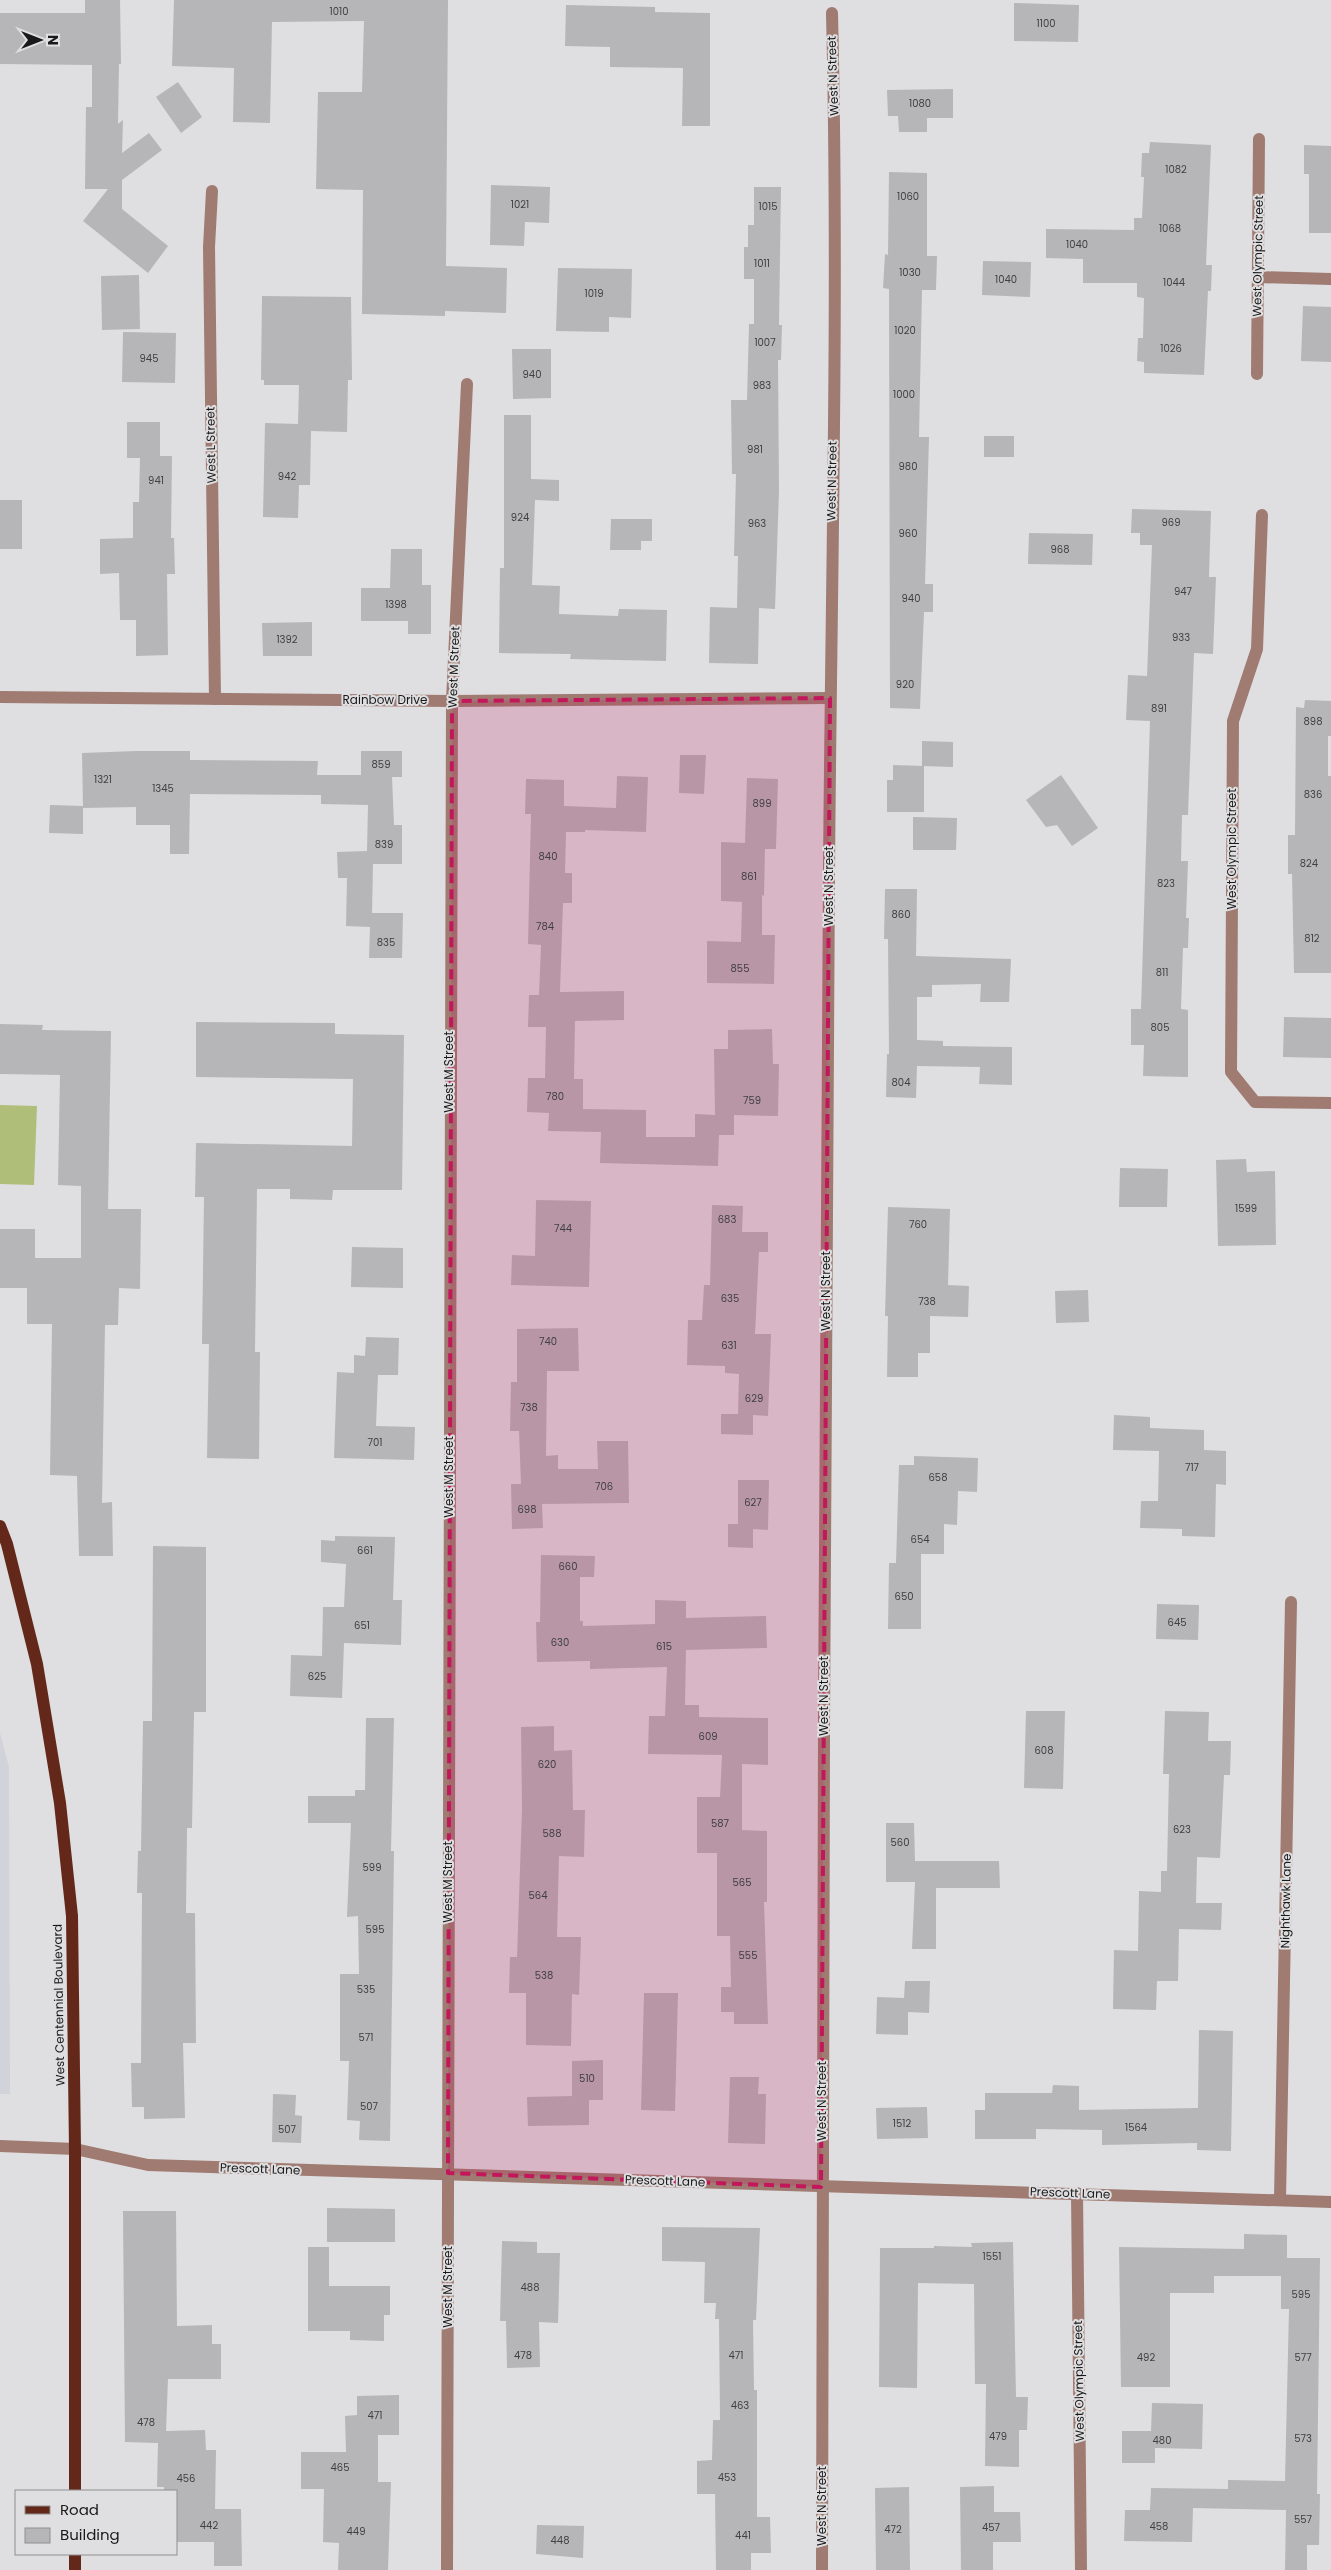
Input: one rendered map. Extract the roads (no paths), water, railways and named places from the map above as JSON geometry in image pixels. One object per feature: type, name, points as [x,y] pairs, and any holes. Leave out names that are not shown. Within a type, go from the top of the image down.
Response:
[{"type":"main road","name":"West Centennial Boulevard","points":[[0,1526],[7,1544],[37,1664],[60,1803],[72,1916],[75,2149],[75,2490]]},
{"type":"main road","points":[[76,2555],[76,2570]]},
{"type":"street","name":"West N Street","points":[[822,2570],[821,2186],[830,698],[836,160],[832,13]]},
{"type":"street","name":"West Olympic Street","points":[[1257,374],[1260,138]]},
{"type":"street","name":"West L Street","points":[[212,191],[209,247],[215,699]]},
{"type":"street","points":[[1258,277],[1331,279]]},
{"type":"street","name":"West M Street","points":[[448,2570],[452,701],[467,384]]},
{"type":"street","name":"West Olympic Street","points":[[1262,515],[1257,649],[1233,721],[1231,1072],[1255,1102],[1331,1103]]},
{"type":"street","name":"Rainbow Drive","points":[[0,697],[452,701],[830,698]]},
{"type":"street","name":"Nighthawk Lane","points":[[1280,2199],[1291,1602]]},
{"type":"street","name":"Prescott Lane","points":[[0,2146],[75,2149],[148,2164],[821,2186],[1077,2192],[1331,2202]]},
{"type":"street","name":"West Olympic Street","points":[[1077,2192],[1081,2570]]}]
